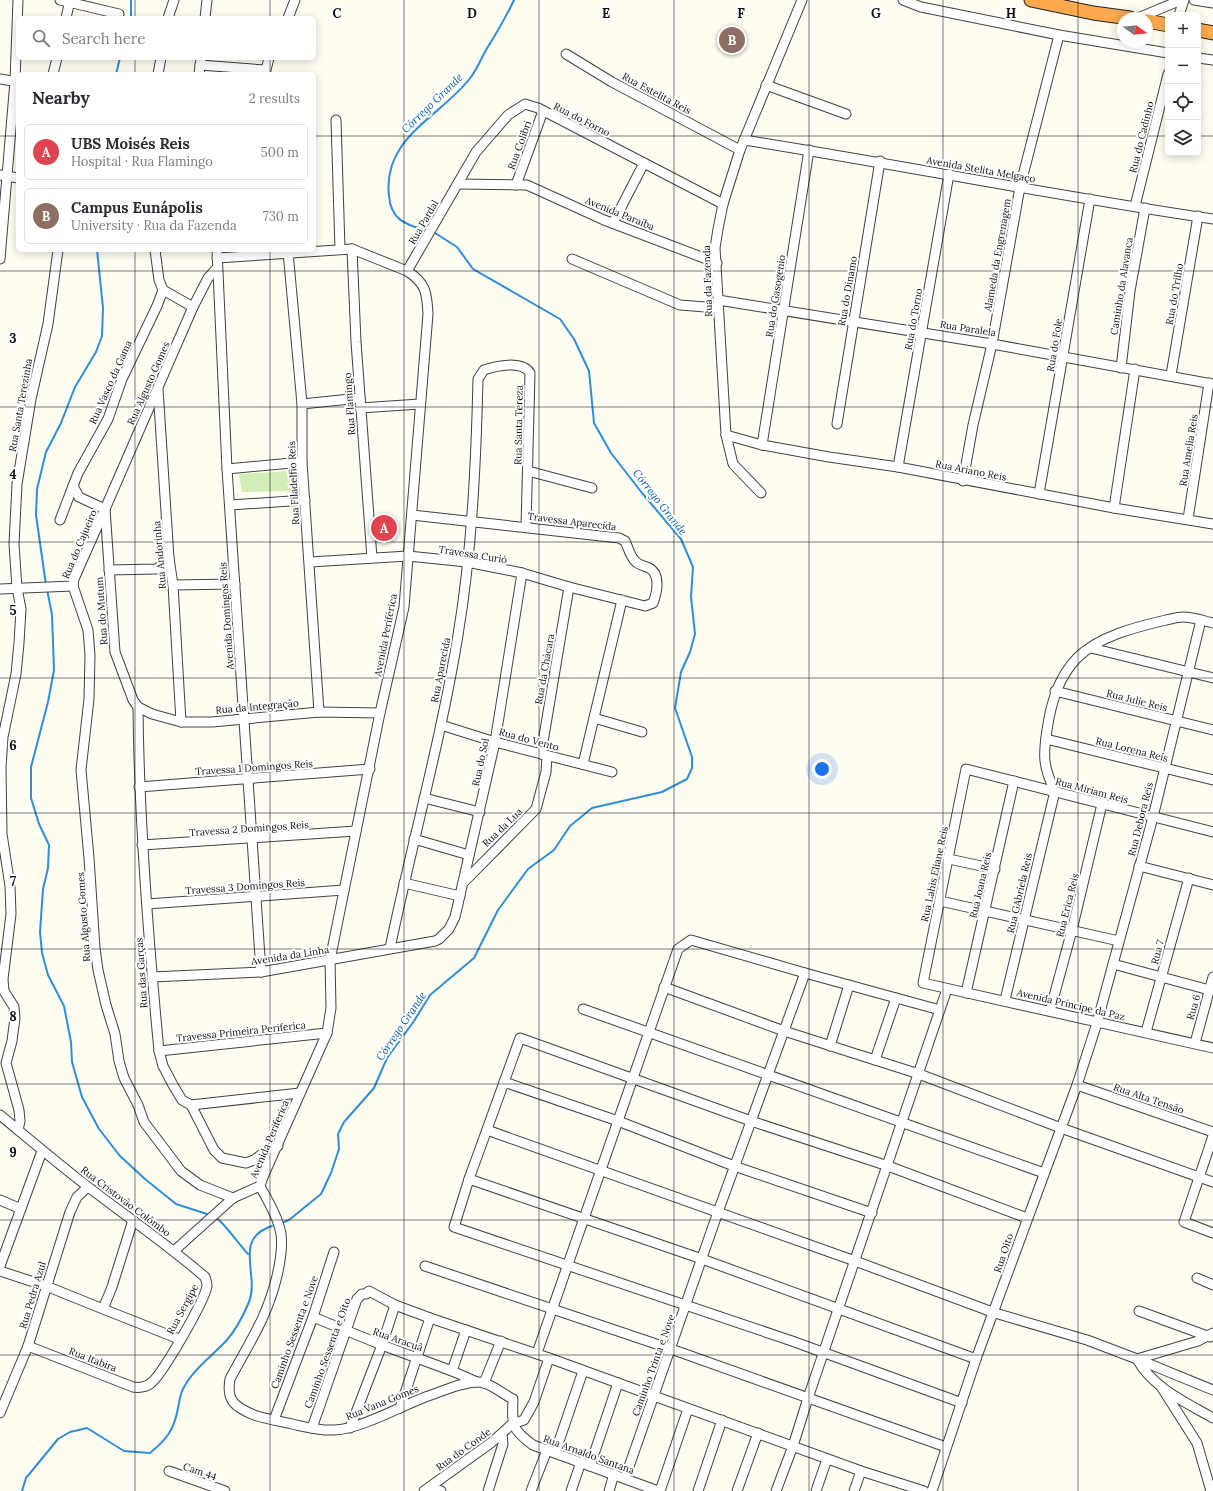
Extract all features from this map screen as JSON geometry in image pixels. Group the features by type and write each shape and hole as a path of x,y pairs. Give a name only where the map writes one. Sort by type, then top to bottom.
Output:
{"highway":[{"path":"1031,0 1093,13 1117,16"},
{"path":"1153,22 1165,24"},
{"path":"1201,31 1213,33"}],"street":[{"path":"18,0 18,16"},
{"path":"60,0 70,1 119,14"},
{"path":"169,16 174,0"},
{"path":"205,16 207,0"},
{"path":"289,16 295,0"},
{"name":"Rua da Fazenda","path":"761,493 733,464 726,435 715,248 723,204 740,150 802,0"},
{"path":"903,0 929,8 1059,35 1117,43"},
{"path":"1152,12 1181,0"},
{"path":"1180,12 1184,0"},
{"path":"1194,0 1213,3"},
{"path":"66,16 70,1"},
{"name":"Alameda da Engrenagem","path":"963,481 973,425 992,344 1020,187 1059,35"},
{"path":"1146,48 1165,52"},
{"name":"Rua Estelita Reis","path":"566,54 612,82 740,150"},
{"path":"1201,58 1213,60"},
{"path":"17,60 17,72"},
{"path":"54,72 56,60"},
{"path":"158,72 161,60"},
{"path":"200,66 265,72 268,60"},
{"path":"0,79 16,82"},
{"name":"Rua do Cadinho","path":"1135,206 1166,84"},
{"path":"766,85 846,114"},
{"path":"0,259 4,176 16,89"},
{"name":"Rua do Forno","path":"458,184 476,152 508,115 525,104 531,104 543,112 723,204"},
{"name":"Rua Colibri","path":"516,185 543,112"},
{"path":"336,120 340,249"},
{"name":"Avenida Stelita Melgaço","path":"744,140 880,161 1090,199 1213,218"},
{"name":"Rua do Gasogenio","path":"762,445 809,150"},
{"name":"Rua do Dinamo","path":"837,424 852,321 880,161"},
{"path":"613,223 644,163"},
{"name":"Rua do Torno","path":"898,467 949,174"},
{"path":"4,176 16,178"},
{"name":"Avenida Paraíba","path":"458,184 527,185 613,223 717,263"},
{"name":"Rua Pardal","path":"407,270 458,184"},
{"name":"Rua do Fole","path":"1039,494 1090,199"},
{"name":"Caminho da Alavanca","path":"1121,368 1126,318 1145,208"},
{"name":"Rua do Trilho","path":"1171,375 1198,216"},
{"path":"316,250 352,249"},
{"name":"Avenida Periférica","path":"330,960 370,770 380,712 404,607 420,404 427,336 427,294 422,282 407,270 352,249"},
{"name":"Rua Flamingo","path":"352,249 360,408 372,558"},
{"name":"Rua Santa Terezinha","path":"18,1130 20,1121 19,1110 3,1063 12,1042 15,1018 14,1007 2,991 4,927 11,914 10,886 1,834 1,754 16,674 19,643 21,609 17,588 14,544 17,484 30,399 48,324 58,252"},
{"path":"154,252 159,280 163,290 193,307"},
{"path":"217,254 282,252"},
{"name":"Rua Filadelfio Reis","path":"282,252 302,404 302,462 319,712"},
{"name":"Avenida Domingos Reis","path":"217,254 227,469 261,972"},
{"name":"Rua Paralela","path":"572,259 680,305 718,304 784,311 922,332 1211,383"},
{"name":"Rua Algusto Gomes","path":"105,509 193,307 208,278 217,268"},
{"name":"Rua Vasco da Gama","path":"60,520 87,453 108,419 122,379 150,322 163,290"},
{"name":"Rua Santa Tereza","path":"478,391 478,379 484,370 495,367 521,366 527,368 530,373 526,527"},
{"path":"1114,508 1135,369"},
{"name":"Rua Amelia Reis","path":"1188,519 1211,383"},
{"name":"Rua Andorinha","path":"158,387 169,558 173,584 181,722"},
{"name":"Rua Aparecida","path":"390,948 441,725 458,634 472,521 478,391"},
{"path":"302,404 360,398"},
{"path":"360,408 420,404"},
{"name":"Rua Ariano Reis","path":"726,435 762,445 898,467 963,481 1213,524"},
{"path":"227,469 302,462"},
{"path":"528,471 592,488"},
{"path":"73,486 78,497 105,509"},
{"path":"230,505 305,500"},
{"name":"Rua do Cajueiro","path":"0,589 73,586 74,579 91,538 105,509"},
{"name":"Rua do Mutum","path":"105,509 116,652 133,700 138,706"},
{"name":"Travessa Aparecida","path":"412,515 619,538 625,541 635,562 651,569 657,581 656,595 653,603 645,606 625,601"},
{"name":"Travessa Curió","path":"310,562 408,556 467,562 522,573 625,601"},
{"path":"109,570 158,568 169,558"},
{"name":"Rua do Sol","path":"430,942 439,940 449,929 455,917 496,742 522,573"},
{"path":"173,584 235,584"},
{"name":"Rua Algusto Gomes","path":"73,586 88,630 90,655 88,707 81,770 95,948 98,970 106,1005 115,1034 124,1078 138,1105 144,1122 181,1171 200,1185 233,1198"},
{"name":"Rua da Chácara","path":"544,755 569,587"},
{"path":"583,764 625,601"},
{"path":"1055,791 1045,770 1046,739 1055,691 1077,658 1091,648 1139,626 1183,616 1213,623"},
{"name":"Rua Debora Reis","path":"1097,1023 1153,817 1175,721 1201,620"},
{"path":"1091,648 1213,678"},
{"name":"Rua Julie Reis","path":"1055,691 1213,730"},
{"name":"Rua da Integração","path":"138,706 152,714 181,722 212,722 319,712 380,712"},
{"name":"Rua das Garças","path":"138,706 139,787 142,845 159,1051 163,1066 182,1100 191,1105 214,1150 222,1158 241,1163 250,1162 269,1149 278,1146"},
{"path":"594,718 642,732"},
{"name":"Rua do Vento","path":"441,725 496,742 612,772"},
{"name":"Rua Lorena Reis","path":"1046,739 1213,780"},
{"name":"Rua da Lua","path":"463,883 503,840 536,809 546,772 544,755"},
{"name":"Rua Miriam Reis","path":"966,768 1213,832"},
{"name":"Rua Lahis Eliane Reis","path":"923,983 966,768"},
{"name":"Travessa 1 Domingos Reis","path":"139,787 370,770"},
{"name":"Rua Joana Reis","path":"966,993 986,911 1014,781"},
{"name":"Rua GAbriela Reis","path":"1005,1000 1055,791"},
{"path":"424,798 480,812"},
{"name":"Rua Erica Reis","path":"1050,1011 1072,930 1102,804"},
{"name":"Travessa 2 Domingos Reis","path":"142,845 356,831"},
{"path":"414,840 469,855"},
{"path":"949,858 995,869"},
{"path":"1139,866 1213,885"},
{"name":"Rua 7","path":"1146,1032 1189,878"},
{"path":"404,883 460,896"},
{"name":"Travessa 3 Domingos Reis","path":"147,904 344,890"},
{"path":"940,901 1119,941"},
{"path":"537,1353 678,948 691,940 805,974 940,1010"},
{"name":"Avenida da Linha","path":"152,977 261,972 430,942"},
{"name":"Avenida Periferica","path":"236,1367 249,1347 272,1299 280,1263 281,1234 277,1221 260,1186 262,1177 278,1146 327,1033 330,1016 330,960"},
{"path":"1113,964 1162,976 1211,991"},
{"name":"Caminho Trinta e Nove","path":"625,1478 734,1166 805,974"},
{"name":"Rua 6","path":"1195,1043 1211,991 1213,977"},
{"name":"Avenida Príncipe da Paz","path":"923,983 1005,1000 1097,1023 1146,1032 1213,1048"},
{"path":"830,1046 849,985"},
{"path":"664,987 784,1031 919,1074 1061,1128 1213,1182"},
{"path":"776,1491 793,1446 947,989"},
{"path":"875,1060 896,998"},
{"path":"583,1009 767,1076 1044,1173"},
{"name":"Rua Oito","path":"932,1491 976,1359 1077,1085 1097,1023"},
{"name":"Travessa Primeira Periferica","path":"159,1051 327,1033"},
{"path":"962,1403 824,1352 454,1227 469,1179 520,1038 751,1121 888,1166 1027,1218"},
{"path":"504,1082 618,1121 734,1166 872,1213"},
{"name":"Rua Alta Tensão","path":"1077,1085 1213,1132"},
{"path":"191,1105 300,1093"},
{"name":"Rua Cristovão Colômbo","path":"0,1115 42,1151 88,1187 174,1251 233,1198 260,1186"},
{"path":"487,1130 855,1261 994,1313 1086,1340 1213,1390"},
{"path":"1213,1136 1184,1222 1213,1233"},
{"path":"0,1266 42,1151"},
{"path":"469,1179 702,1259 838,1310 976,1359"},
{"name":"Rua Pedra Azul","path":"0,1413 28,1346 70,1212 77,1197 88,1187"},
{"path":"0,1200 21,1209"},
{"path":"103,1309 112,1287 133,1220"},
{"name":"Rua Sergipe","path":"150,1384 165,1365 199,1305 207,1286 205,1277 174,1251"},
{"name":"Caminho Sessenta e Nove","path":"274,1420 334,1252"},
{"path":"425,1266 671,1349 946,1447"},
{"path":"0,1272 46,1286 179,1339"},
{"path":"1197,1278 1213,1285"},
{"name":"Caminho Sessenta e Oito","path":"312,1428 357,1299 362,1294 366,1294 369,1291 395,1305"},
{"path":"350,1428 382,1345 395,1305 537,1353 583,1371 758,1433 861,1471 896,1487 924,1491"},
{"path":"1139,1311 1211,1336"},
{"name":"Rua Aracuã","path":"312,1317 481,1382 513,1399 515,1427"},
{"path":"400,1408 430,1318"},
{"path":"452,1371 466,1330"},
{"path":"1136,1359 1211,1336"},
{"path":"481,1382 501,1341"},
{"name":"Rua Itabira","path":"28,1346 134,1387 150,1384"},
{"name":"Rua do Conde","path":"427,1489 502,1434 515,1427 528,1416 549,1358"},
{"path":"1136,1359 1144,1372 1162,1388 1213,1418"},
{"name":"Rua Vana Gomes","path":"236,1367 230,1379 228,1389 230,1398 235,1405 244,1411 274,1420 312,1428 336,1430 350,1428 421,1398 458,1385 481,1382"},
{"path":"531,1491 551,1452 583,1371"},
{"path":"570,1491 586,1464 618,1383"},
{"path":"1162,1388 1197,1443 1210,1491"},
{"path":"655,1490 688,1409"},
{"path":"698,1491 722,1420"},
{"name":"Rua Arnaldo Santana","path":"515,1427 521,1437 533,1445 655,1490"},
{"path":"737,1491 758,1433"},
{"path":"488,1491 503,1444 502,1434"},
{"path":"816,1491 827,1459"},
{"path":"854,1491 861,1471"},
{"name":"Cam 44","path":"169,1472 225,1491"},
{"path":"609,1491 614,1474"},
{"path":"427,1489 441,1491"}],"green space":[{"path":"292,471 294,491 242,492 239,474"}],"waterway":[{"path":"131,0 131,16"},
{"name":"Córrego Grande","path":"424,230 405,223 392,210 389,196 389,176 395,158 404,143 416,129 459,91 471,77 514,0"},
{"path":"116,72 120,60"},
{"name":"Córrego Grande","path":"284,1222 289,1220 321,1194 331,1173 339,1149 338,1134 344,1122 374,1088 387,1058 414,1021 430,995 474,958 498,910 528,869 554,850 570,826 592,808 662,792 687,779 692,768 692,757 675,708 681,672 690,652 695,634 691,597 693,567 681,539 642,493 611,453 594,423 589,371 574,339 560,319 473,269 457,247 435,233"},
{"path":"46,585 36,515 37,489 46,452 61,423 75,387 96,352 102,336 103,308 97,252"},
{"path":"47,589 52,615 54,670 48,702 31,767 31,798 39,824 49,845 48,868 43,889 40,932 42,953 48,975 64,1006 71,1042 72,1062 82,1097 99,1129 120,1156 176,1204 210,1215"},
{"path":"216,1218 223,1223 248,1254"},
{"name":"Córrego Grande","path":"22,1491 26,1478 58,1439 70,1432 87,1428 124,1451 150,1453 161,1443 172,1428 181,1393 186,1383 196,1370 226,1341 242,1317 252,1291 250,1248 253,1239 260,1232 272,1226"}],"place":[{"name":"Campus Eunápolis","path":"732,40"},
{"name":"UBS Moisés Reis","path":"384,528"}]}
